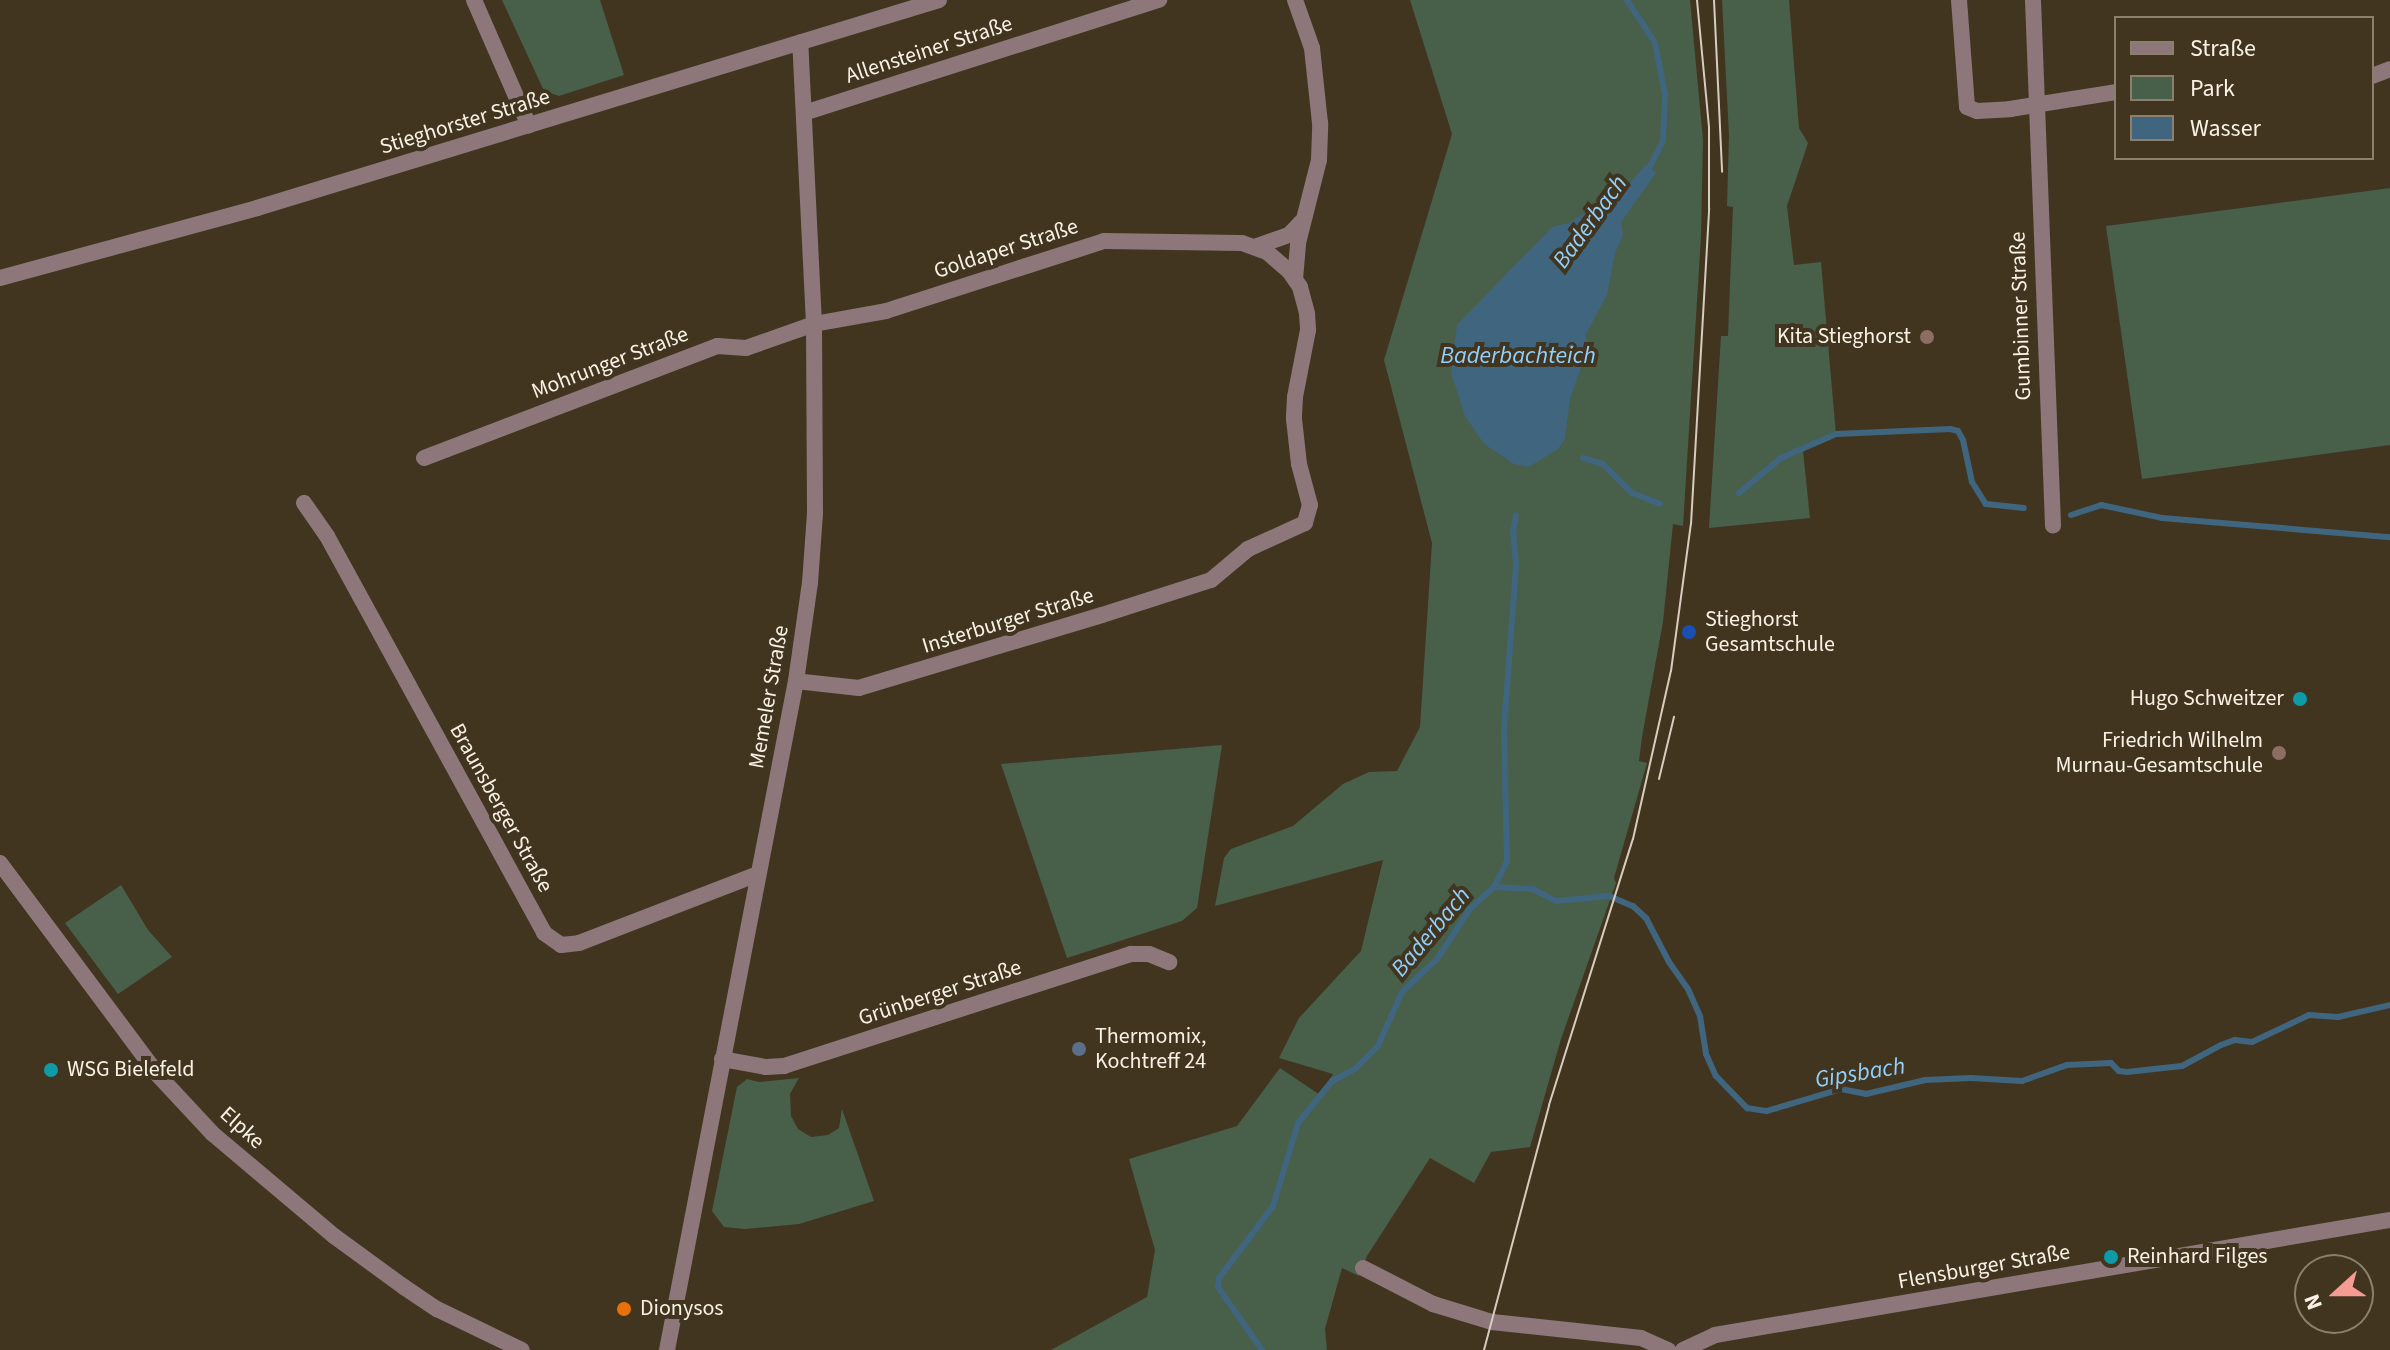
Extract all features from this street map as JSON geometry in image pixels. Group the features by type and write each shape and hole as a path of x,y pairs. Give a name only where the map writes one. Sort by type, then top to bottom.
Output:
{"street":[{"path":"474,0 529,126"},
{"name":"Stieghorster Straße","path":"0,278 257,208 939,0"},
{"name":"Allensteiner Straße","path":"804,113 1159,0"},
{"path":"1295,0 1312,48 1320,106 1319,160 1298,243 1295,279"},
{"path":"1959,0 1967,107 1977,111 2114,92"},
{"name":"Gumbinner Straße","path":"2033,0 2034,103 2053,526"},
{"name":"Memeler Straße","path":"667,1350 804,635 815,513 814,324 800,42"},
{"path":"1257,246 1289,235 1305,218"},
{"name":"Goldaper Straße","path":"814,324 886,311 1104,241 1214,241 1257,246"},
{"path":"1257,246 1274,257 1295,279"},
{"name":"Insterburger Straße","path":"796,681 837,688 880,684 1211,580 1228,569 1248,549 1298,528 1310,514 1294,419 1307,314 1295,279"},
{"name":"Mohrunger Straße","path":"424,458 717,346 746,348 814,324"},
{"name":"Braunsberger Straße","path":"304,503 327,536 544,933 561,945 579,943 758,874"},
{"name":"Elpke","path":"0,863 157,1074 213,1134 334,1236 404,1287 437,1309 522,1350"},
{"name":"Grünberger Straße","path":"722,1059 766,1067 784,1066 1131,954 1149,954 1169,962"},
{"name":"Flensburger Straße","path":"1683,1350 1715,1335 2390,1220"},
{"path":"1363,1268 1433,1304 1502,1325 1641,1338 1668,1350"}],"green space":[{"path":"502,0 600,0 624,75 559,96 544,91"},
{"path":"1410,0 1690,0 1703,140 1701,237 1683,526 1673,524 1663,622 1639,761 1647,763 1614,878 1616,883 1561,1039 1530,1147 1491,1152 1474,1183 1430,1158 1367,1256 1359,1276 1342,1268 1325,1329 1327,1350 1051,1350 1147,1297 1155,1250 1129,1159 1237,1126 1280,1068 1320,1095 1333,1074 1279,1058 1299,1018 1361,951 1383,860 1215,906 1224,858 1231,849 1293,826 1343,784 1369,772 1397,771 1420,727 1432,543 1384,360 1452,134"},
{"path":"1722,0 1789,0 1799,128 1808,143 1787,206 1794,265 1821,262 1836,435 1803,451 1810,518 1709,528 1721,336 1728,336 1733,207 1727,206 1729,136"},
{"path":"2390,188 2390,445 2142,479 2106,226"},
{"path":"1222,745 1197,908 1182,921 1067,958 1001,764"},
{"path":"121,885 148,930 172,957 118,994 65,923"},
{"path":"799,1078 790,1094 791,1116 798,1129 811,1137 828,1135 839,1128 842,1109 874,1201 799,1224 745,1229 724,1227 712,1211 737,1087 747,1079 759,1082"}],"water":[{"name":"Baderbachteich","path":"1646,164 1656,173 1621,222 1623,235 1615,253 1607,295 1585,336 1589,344 1570,399 1565,439 1558,449 1529,467 1514,464 1484,444 1465,416 1451,373 1457,325 1552,227 1569,223 1591,209 1603,215"}],"waterway":[{"name":"Baderbach","path":"1627,0 1655,43 1665,94 1663,141 1648,171"},
{"path":"1739,493 1781,458 1836,434 1950,429 1958,431 1963,440 1972,482 1986,504 2024,508"},
{"path":"1583,458 1603,464 1632,493 1660,504"},
{"path":"2071,515 2101,505 2162,518 2390,537"},
{"name":"Baderbach","path":"1262,1350 1218,1287 1219,1278 1273,1206 1298,1123 1332,1081 1355,1069 1378,1046 1402,992 1437,959 1470,909 1494,887 1507,862 1504,729 1516,564 1513,532 1516,515"},
{"name":"Gipsbach","path":"1494,887 1533,889 1556,901 1609,896 1633,906 1646,918 1669,962 1688,989 1700,1016 1706,1054 1716,1076 1747,1108 1767,1111 1841,1089 1866,1094 1925,1080 1971,1078 2022,1081 2067,1065 2111,1063 2119,1071 2127,1072 2182,1066 2221,1045 2235,1040 2252,1042 2309,1015 2338,1017 2390,1005"}],"tram line":[{"path":"1484,1350 1549,1105 1633,839 1671,671 1691,524 1709,209 1709,127 1697,0"},
{"path":"1714,0 1722,172"},
{"path":"1659,779 1674,717"}],"place":[{"name":"Kita Stieghorst","path":"1927,337"},
{"name":"Stieghorst Gesamtschule","path":"1689,632"},
{"name":"Hugo Schweitzer","path":"2300,699"},
{"name":"Friedrich Wilhelm Murnau-Gesamtschule","path":"2279,753"},
{"name":"Thermomix, Kochtreff 24","path":"1079,1049"},
{"name":"WSG Bielefeld","path":"51,1070"},
{"name":"Reinhard Filges","path":"2111,1257"},
{"name":"Dionysos","path":"624,1309"}]}
